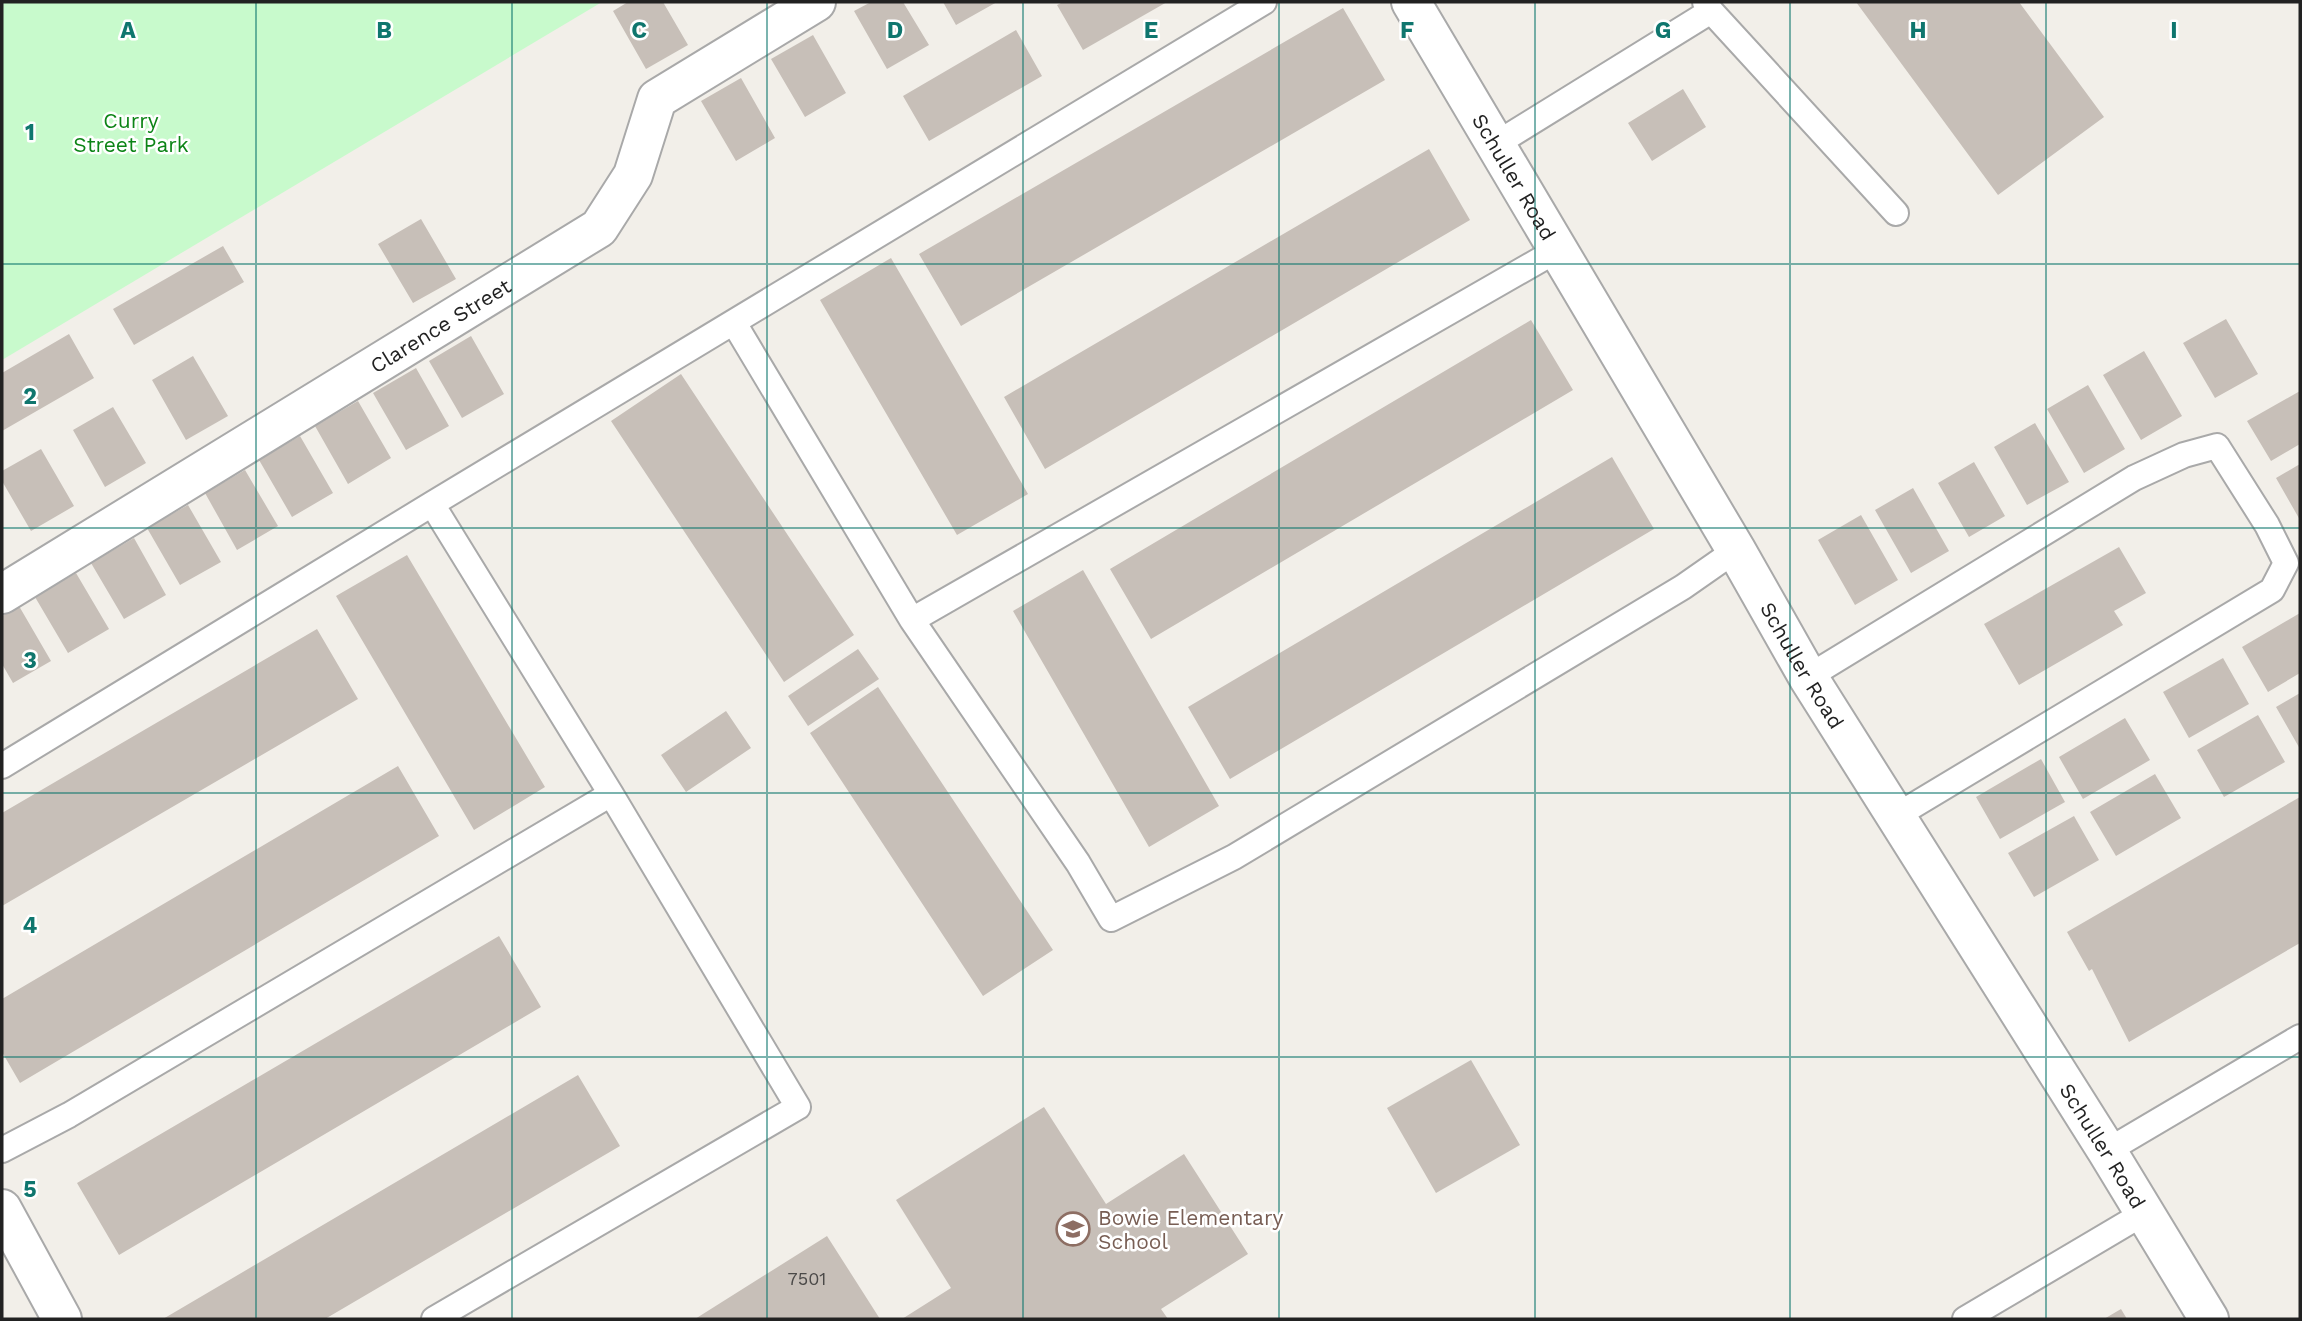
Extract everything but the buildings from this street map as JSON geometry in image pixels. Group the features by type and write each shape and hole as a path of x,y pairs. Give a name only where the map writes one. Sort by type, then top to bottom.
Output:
{"street":[{"name":"Clarence Street","path":"2,594 599,228 633,175 657,99 816,2"},
{"name":"Schuller Road","path":"1411,2 1559,249 1808,677 2146,1212 2209,1319"},
{"path":"2,1209 62,1319"}],"lane":[{"path":"2,766 1265,2"},
{"path":"1496,144 1708,7 1896,213"},
{"path":"912,620 1559,249"},
{"path":"734,323 912,620 1078,863 1111,919 1234,857 1684,587 1736,550"},
{"path":"1808,677 2134,478 2184,455 2217,446 2267,525 2286,564 2272,590 1896,816"},
{"path":"432,504 611,794 798,1107 434,1319"},
{"path":"2,1150 69,1115 611,794"},
{"path":"2107,1151 2300,1037"},
{"path":"1965,1319 2146,1212"}],"green space":[{"name":"Curry Street Park","path":"2,2 602,2 2,360"}],"place":[{"name":"Bowie Elementary School","path":"1073,1229"}]}
